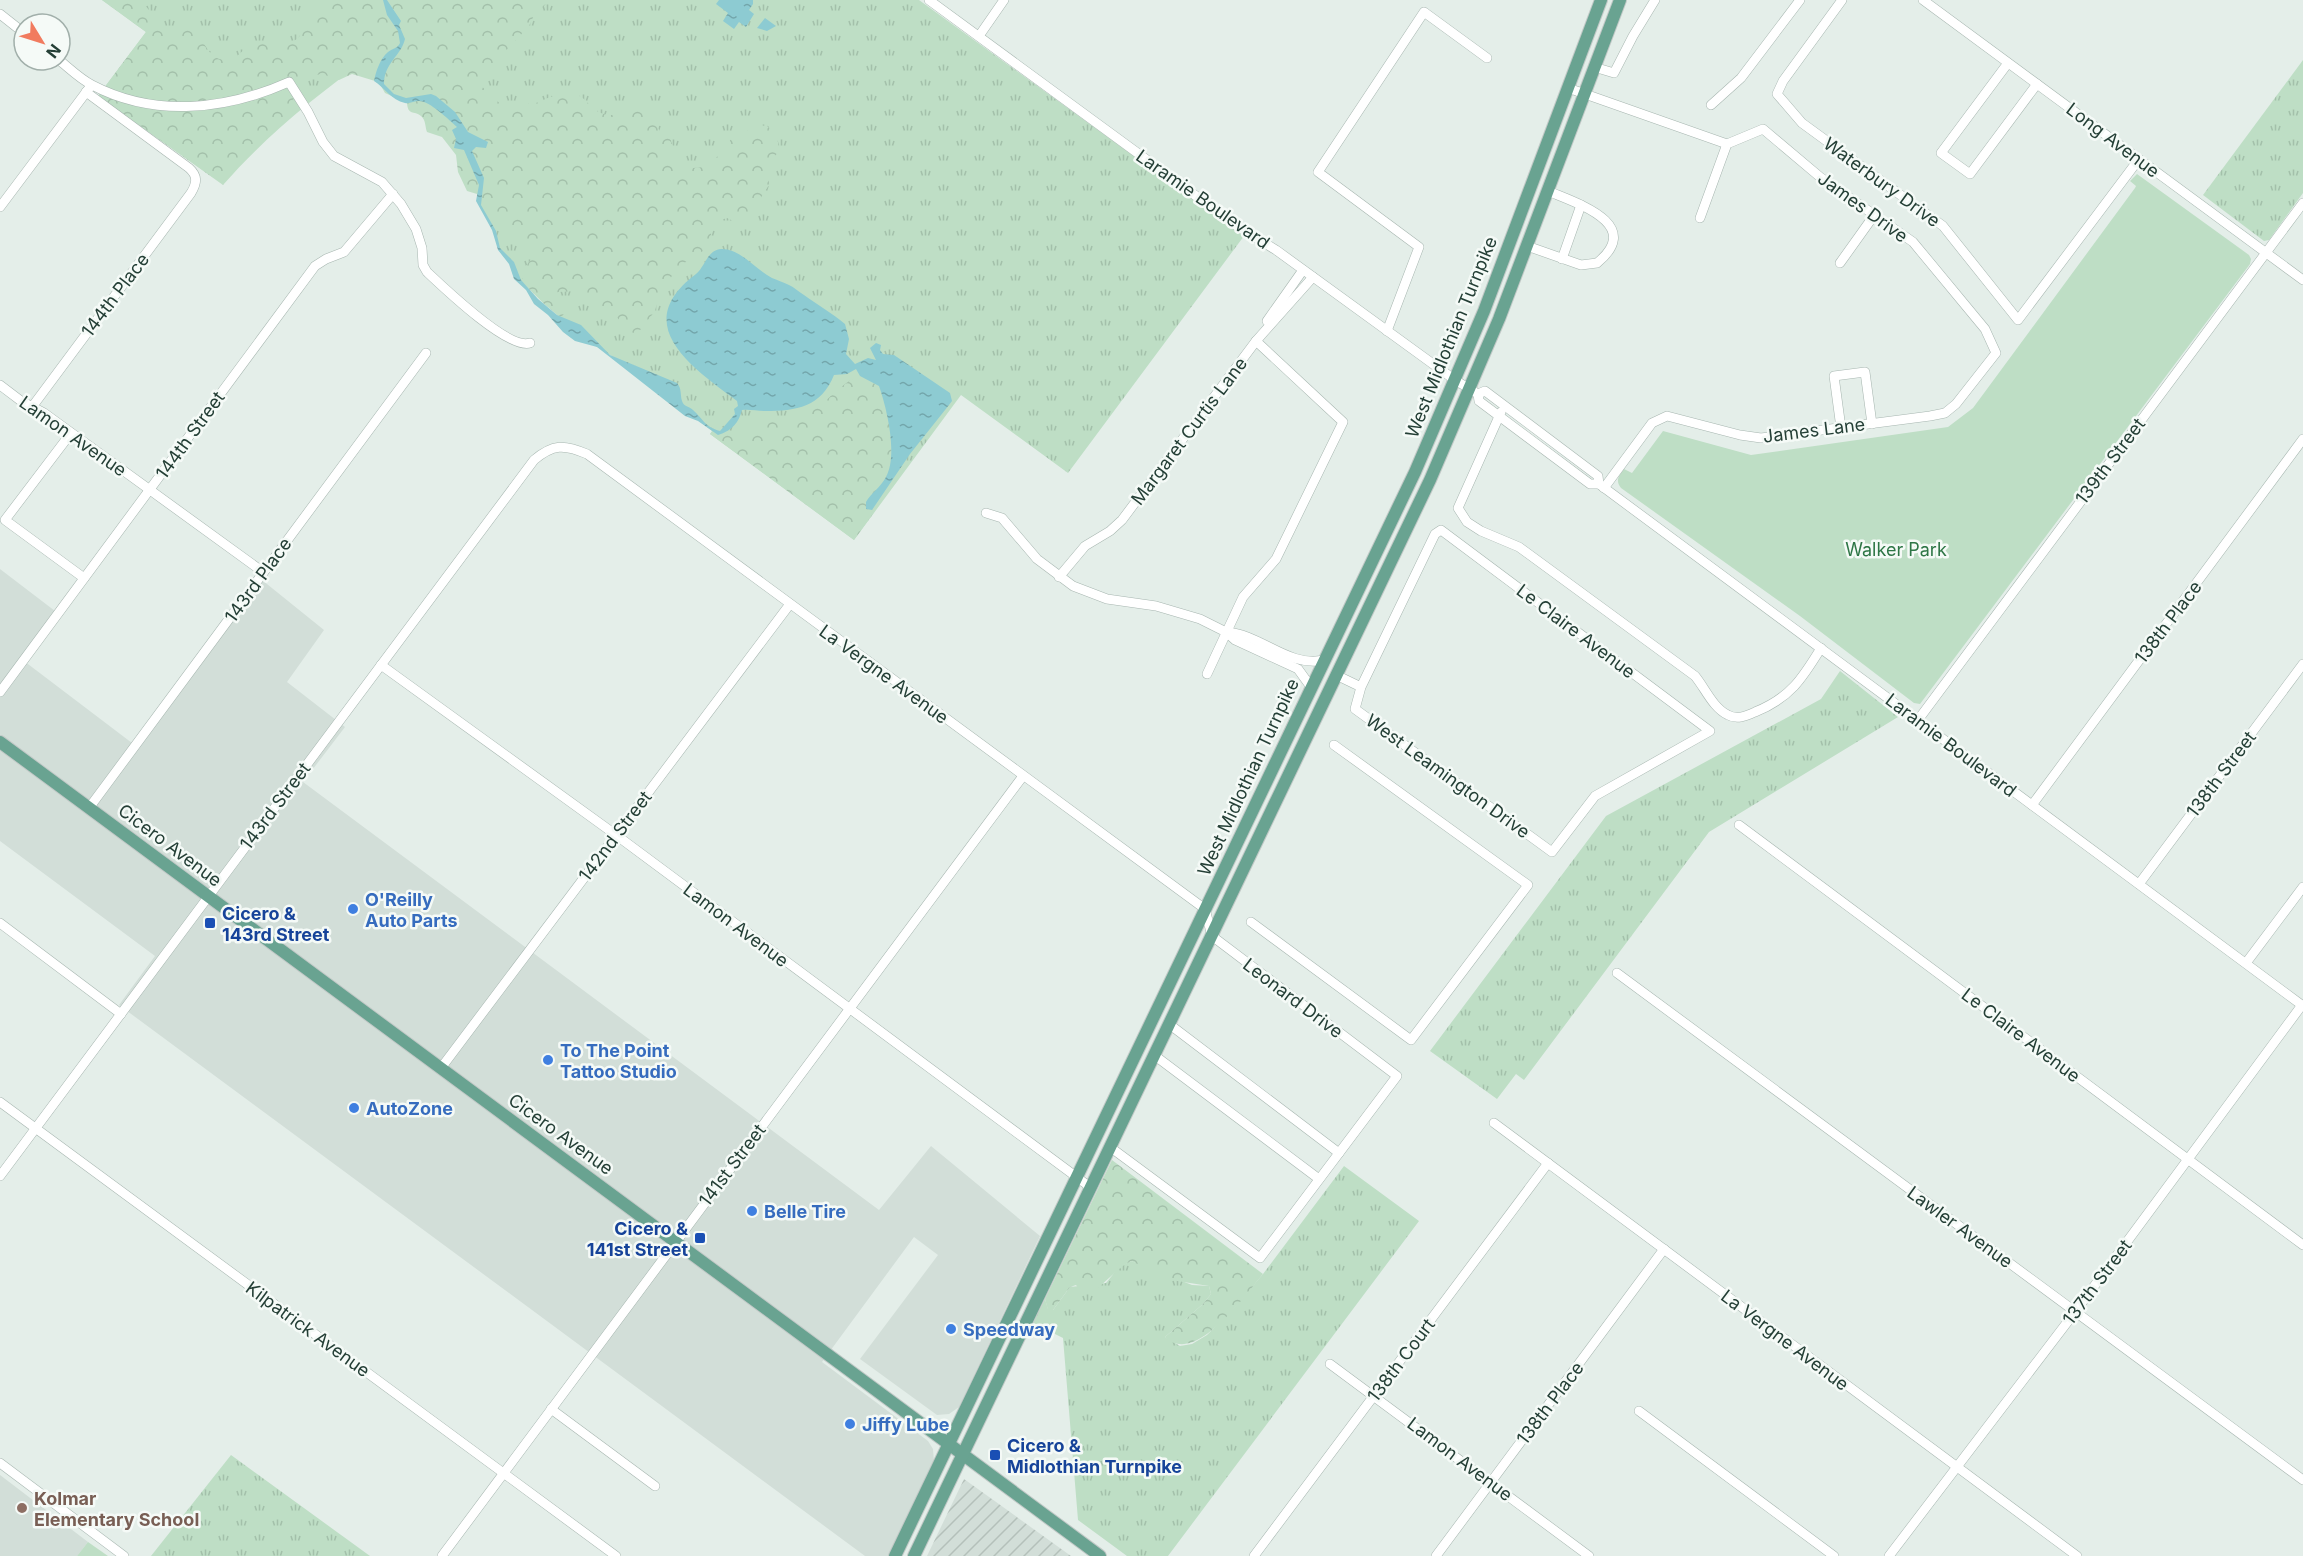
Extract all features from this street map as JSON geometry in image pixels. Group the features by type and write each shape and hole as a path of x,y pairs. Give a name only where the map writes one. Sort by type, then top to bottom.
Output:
{"main road":[{"name":"West Midlothian Turnpike","path":"895,1556 1415,472 1484,311 1601,0"},
{"name":"West Midlothian Turnpike","path":"914,1556 1474,392 1620,0"},
{"path":"1318,674 1336,675"},
{"name":"Cicero Avenue","path":"0,742 1100,1556"}],"street":[{"name":"Laramie Boulevard","path":"929,0 1238,226 1304,270 1474,392 1479,401 1590,484 1602,486 2303,1005"},
{"path":"979,36 1004,0"},
{"path":"1594,67 1614,73 1655,0"},
{"path":"1710,105 1741,78 1800,0"},
{"name":"Waterbury Drive","path":"1842,0 1783,81 1777,94 1802,123 1943,226 2018,320 2139,159"},
{"name":"Long Avenue","path":"1923,0 2303,280"},
{"path":"1387,331 1419,247 1318,172 1424,12 1487,58"},
{"path":"2008,63 1941,153 1970,174 2037,84"},
{"path":"72,72 89,88 143,104 177,108 217,104 289,82 323,142 334,156 382,182 393,194 416,229 422,248 423,265 427,272 480,319 507,338 521,344 530,343"},
{"path":"1,204 89,88"},
{"name":"144th Place","path":"32,407 191,193 196,182 189,168 89,88"},
{"path":"1568,88 1727,144 1700,218"},
{"name":"James Drive","path":"1727,144 1763,129 1820,177 1912,242 1985,329 1996,353"},
{"path":"1527,246 1581,265 1590,265 1604,257 1612,242 1610,225 1593,210 1548,191"},
{"name":"144th Street","path":"0,692 315,266 344,252 393,194"},
{"name":"139th Street","path":"1917,720 2303,203"},
{"path":"1562,259 1581,205"},
{"path":"1840,263 1875,214"},
{"path":"1207,674 1248,590 1276,560 1343,422 1256,341 1259,331 1304,270"},
{"name":"Margaret Curtis Lane","path":"1059,577 1076,554 1110,531 1134,506 1256,341 1313,277"},
{"name":"143rd Place","path":"89,808 426,353"},
{"name":"James Lane","path":"1602,486 1652,423 1667,416 1740,435 1761,438 1945,413 1956,404 1996,353"},
{"path":"1841,428 1834,376 1865,372 1872,424"},
{"name":"Lamon Avenue","path":"0,385 71,433 263,572"},
{"name":"Laramie Boulevard","path":"1474,392 1485,391 1505,405 1598,476 1602,486"},
{"path":"1505,405 1458,508 1467,522 1481,531 1519,547 1695,676 1713,702 1726,715 1743,717 1783,698 1805,675 1821,648"},
{"path":"71,433 5,520 84,578"},
{"name":"138th Place","path":"2032,805 2303,439"},
{"name":"La Vergne Avenue","path":"560,446 587,454 1205,909"},
{"name":"143rd Street","path":"0,1176 534,460 549,448 560,446"},
{"path":"986,513 1002,518 1027,549 1059,577 1089,594 1175,610 1200,618 1227,632 1234,640 1298,669 1311,687"},
{"name":"Le Claire Avenue","path":"1361,687 1435,534 1441,530 1710,731 1594,796 1552,852"},
{"name":"142nd Street","path":"441,1068 790,604"},
{"path":"1227,632 1239,633 1305,663 1324,660"},
{"name":"Lamon Avenue","path":"381,664 616,835 1090,1187"},
{"name":"138th Street","path":"2139,884 2303,664"},
{"name":"West Leamington Drive","path":"1336,675 1361,687 1355,709 1552,852"},
{"path":"1251,922 1411,1040 1528,885 1334,745"},
{"name":"141st Street","path":"442,1556 1023,776"},
{"name":"Le Claire Avenue","path":"1739,825 2303,1245"},
{"path":"2246,963 2303,887"},
{"path":"1205,909 1212,936"},
{"path":"0,924 121,1014"},
{"name":"Leonard Drive","path":"1212,936 1397,1076 1339,1153"},
{"name":"Lawler Avenue","path":"1617,973 2303,1480"},
{"name":"137th Street","path":"1888,1556 2075,1312 2303,1005"},
{"path":"1110,1147 1260,1258 1339,1153 1169,1024"},
{"path":"1154,1055 1319,1179"},
{"name":"Kilpatrick Avenue","path":"0,1102 616,1556"},
{"name":"La Vergne Avenue","path":"1494,1123 2078,1556"},
{"name":"138th Court","path":"1254,1556 1548,1163"},
{"name":"138th Place","path":"1436,1556 1664,1250"},
{"name":"Lamon Avenue","path":"1330,1364 1589,1556"},
{"path":"551,1409 655,1486"},
{"path":"1639,1411 1834,1556"},
{"path":"0,1463 124,1556"}],"shaded area":[{"path":"0,569 55,611 20,658 132,743 257,576 324,630 287,682 345,727 303,782 879,1210 931,1146 1040,1236 959,1407 949,1414 937,1415 860,1359 938,1255 914,1237 822,1362 928,1441 933,1449 934,1462 889,1556 865,1556 119,1005 155,956 0,841"},
{"name":"Kolmar Elementary School","path":"0,1475 88,1542 77,1556 0,1556"},
{"path":"964,1479 1071,1556 927,1556"}],"green space":[{"path":"102,0 919,0 1244,236 1068,473 961,395 854,540 710,434 712,431 621,361 586,342 517,278 512,266 500,252 496,236 481,208 475,166 364,61 290,119 223,185 98,96 146,32"},
{"path":"102,0 139,2 165,27 192,31 214,56 225,60 234,58 252,44 292,42 302,33 312,11 327,0 547,0 545,5 536,11 529,26 477,82 509,112 517,104 523,110 531,101 536,103 567,93 579,96 595,110 608,115 636,108 655,110 659,115 659,130 670,138 677,159 693,168 705,167 712,159 721,155 731,139 743,136 751,127 759,125 767,126 772,130 779,150 768,168 769,185 754,208 750,219 744,224 727,218 717,221 706,249 678,267 659,295 655,311 637,334 628,331 606,308 590,304 578,291 558,292 554,295 566,312 561,317 544,304 521,280 530,272 526,266 534,255 530,248 511,235 508,227 488,210 477,194 467,191 458,172 456,155 442,137 427,132 421,116 410,111 407,103 385,93 375,81 352,74 339,80 322,73 308,79 294,97 288,116 281,126 258,140 247,157 238,163 227,178 214,178 98,96 146,32"},
{"path":"2303,60 2303,193 2269,240 2264,241 2203,195"},
{"name":"Walker Park","path":"2137,174 2249,255 2250,264 1920,704 1914,703 1800,616 1619,485 1618,478 1624,469 1632,473 1663,431 1751,455 1948,427 1973,408 2135,188 2136,186 2130,181"},
{"path":"860,376 879,386 888,416 892,451 888,474 869,497 869,511 875,511 854,540 710,434 712,432 722,435 725,433 733,436 757,426 763,418 789,416 808,411 820,405 847,382"},
{"path":"1840,671 1898,717 1709,832 1524,1080 1516,1074 1497,1099 1430,1051 1606,816 1821,699"},
{"path":"1112,1160 1263,1274 1218,1325 1190,1343 1177,1344 1165,1337 1203,1304 1211,1294 1209,1286 1171,1280 1131,1261 1092,1292 1079,1289 1076,1285 1070,1287 1053,1310 1048,1310 1045,1299"},
{"path":"1344,1166 1419,1221 1168,1556 1127,1556 1078,1520 1063,1338 1033,1323 1045,1299 1048,1309 1053,1310 1070,1287 1106,1283 1119,1267 1131,1261 1192,1285 1209,1286 1211,1294 1203,1304 1165,1337 1180,1346 1192,1344 1207,1335 1234,1308 1263,1274"},
{"path":"231,1455 370,1556 151,1556"},
{"path":"88,1542 108,1556 77,1556"}],"water":[{"path":"383,0 387,0 401,21 399,25 405,39 387,70 384,84 394,94 406,98 431,94 436,96 455,112 468,132 488,142 486,148 476,147 472,151 484,178 481,205 496,231 500,248 514,262 521,280 557,315 581,325 610,355 677,383 683,403 708,425 720,431 735,414 737,401 702,374 674,344 667,328 668,311 676,293 699,271 712,252 721,249 735,252 772,278 793,287 845,324 849,339 846,354 855,364 868,358 876,360 870,348 876,343 881,345 880,350 883,354 894,355 950,393 952,401 910,454 872,510 866,509 866,502 886,477 891,457 890,432 879,386 860,376 856,369 847,374 834,375 822,394 807,405 777,411 742,410 734,425 718,435 698,421 685,416 597,347 575,341 534,304 526,290 514,279 509,264 498,250 492,230 476,201 479,185 464,150 454,148 456,139 452,130 457,127 428,104 419,101 407,103 400,101 374,81 383,58 400,43 398,31 387,15"},
{"path":"719,0 753,0 749,10 754,14 746,27 739,22 734,29 723,21 728,13 716,4"},
{"path":"765,18 776,26 767,31 757,28"}],"place":[{"name":"O'Reilly Auto Parts","path":"353,909"},
{"name":"Cicero & 143rd Street","path":"210,923"},
{"name":"To The Point Tattoo Studio","path":"548,1060"},
{"name":"AutoZone","path":"354,1108"},
{"name":"Belle Tire","path":"752,1211"},
{"name":"Cicero & 141st Street","path":"700,1238"},
{"name":"Speedway","path":"951,1329"},
{"name":"Jiffy Lube","path":"850,1424"},
{"name":"Cicero & Midlothian Turnpike","path":"995,1455"},
{"name":"Kolmar Elementary School","path":"22,1508"}]}
